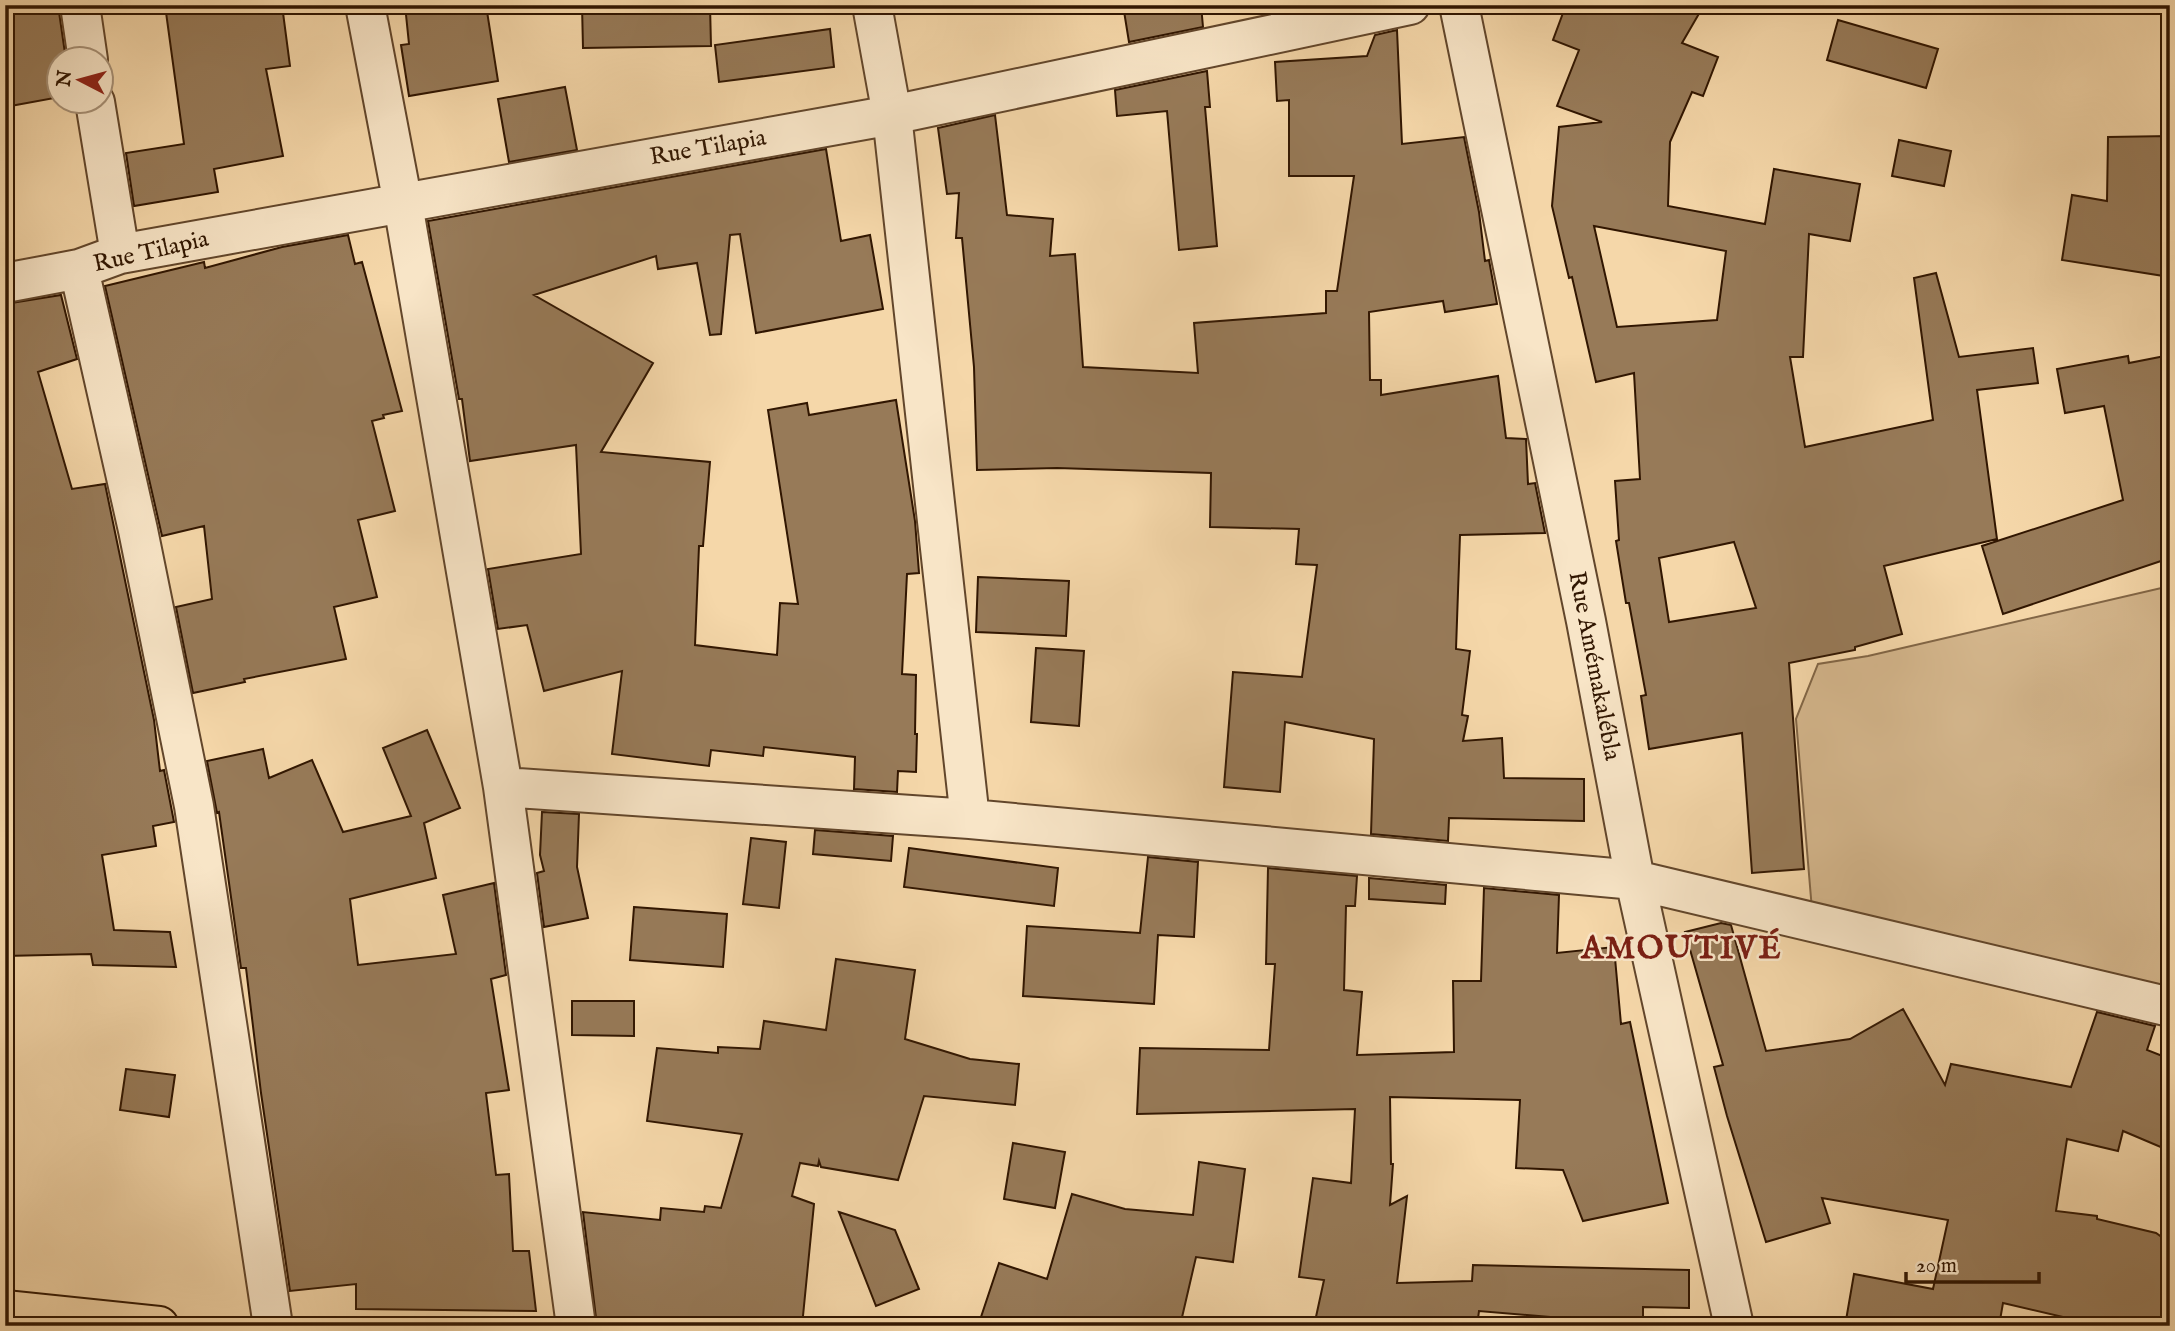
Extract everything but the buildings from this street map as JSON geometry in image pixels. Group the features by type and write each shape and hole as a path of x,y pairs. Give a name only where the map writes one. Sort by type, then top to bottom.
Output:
{"highway":[{"path":"5,1310 159,1326"}],"street":[{"path":"80,5 87,46"},
{"path":"365,5 403,204 503,787 576,1326"},
{"path":"872,5 892,115 970,819"},
{"name":"Rue Tilapia","path":"5,283 79,269 120,254 892,115 1410,5"},
{"name":"Rue Amémakalébla","path":"1459,5 1586,621 1635,880 1734,1326"},
{"path":"97,116 120,254"},
{"path":"79,269 138,530 194,806 273,1326"},
{"path":"503,787 970,819 1635,880 2170,1006"}],"shaded area":[{"path":"2170,586 2170,1009 1813,922 1796,719 1818,664 1868,656"}],"district":[{"name":"AMOUTIVÉ","path":"1682,949"}]}
